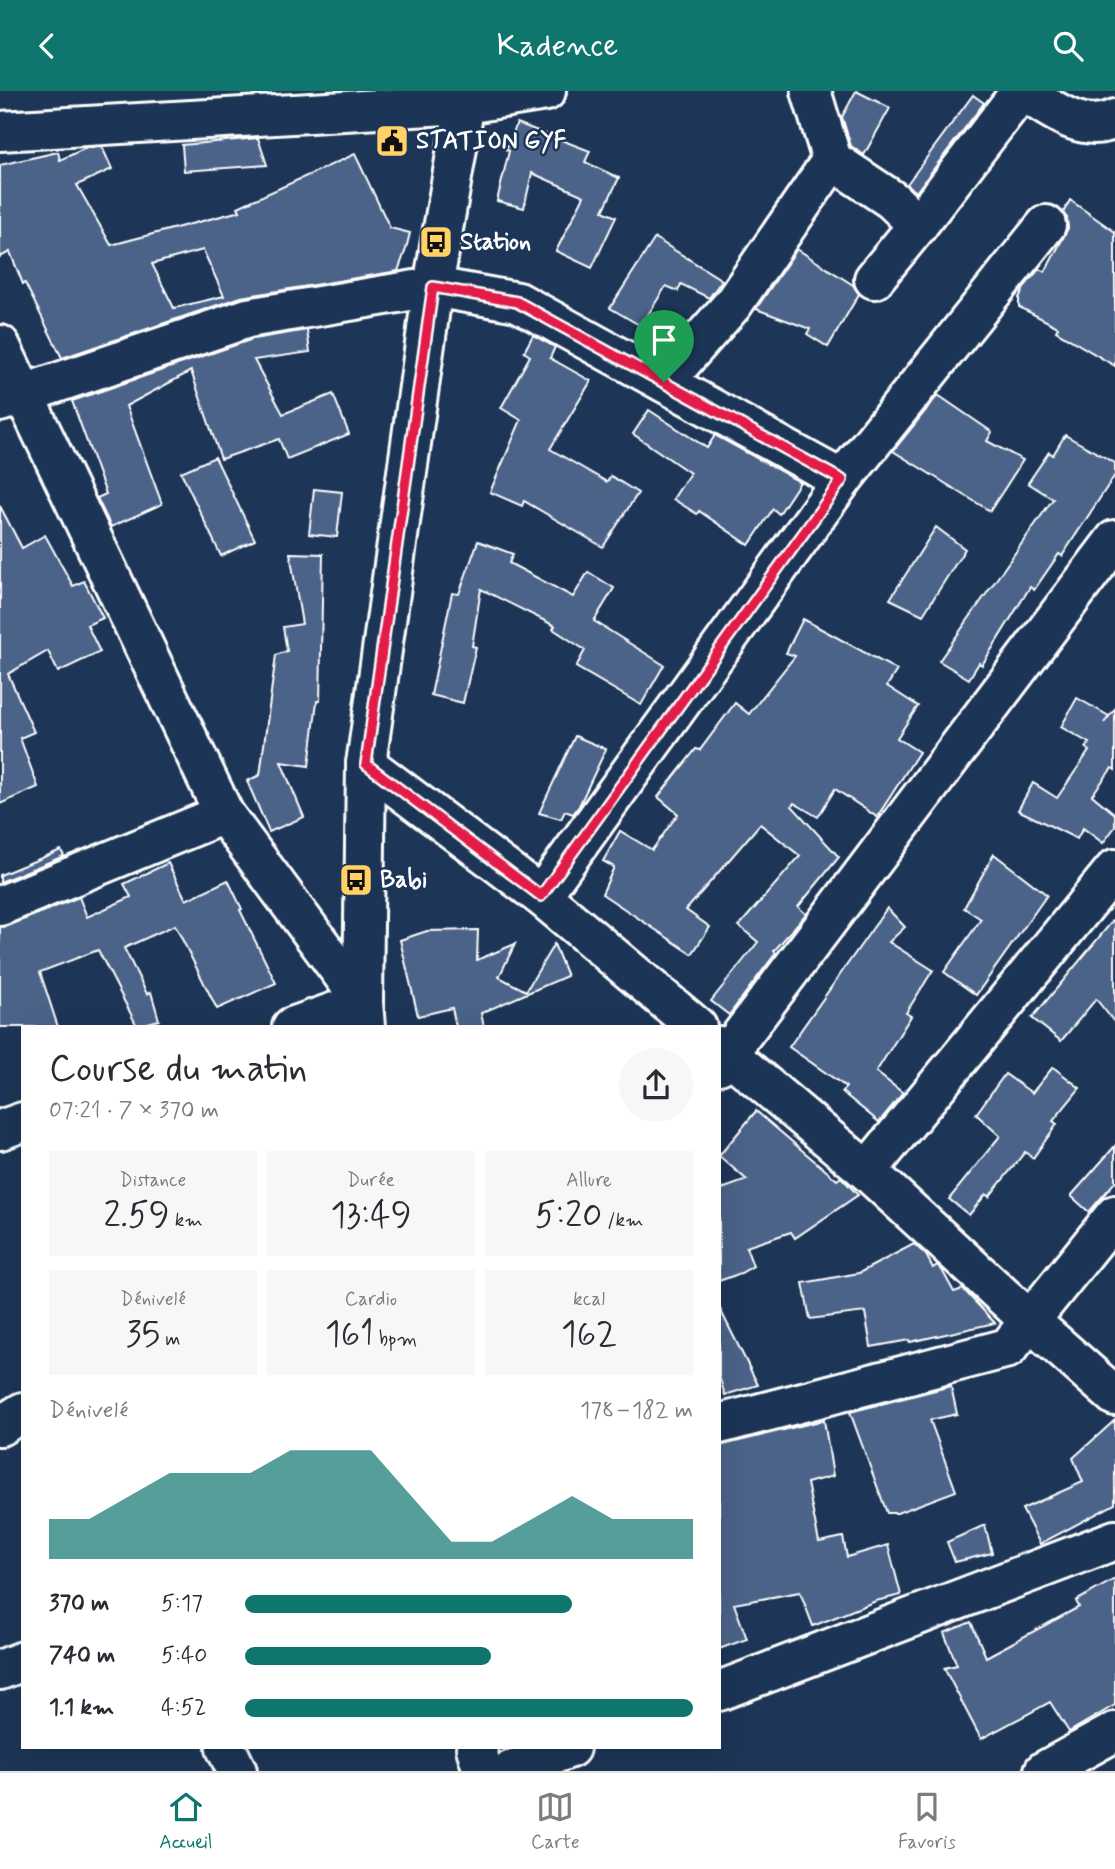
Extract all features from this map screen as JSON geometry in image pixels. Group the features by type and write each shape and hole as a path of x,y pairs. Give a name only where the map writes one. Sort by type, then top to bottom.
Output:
{"street":[{"path":"0,131 546,91"},
{"path":"811,91 832,160 892,200 918,225"},
{"path":"874,279 1022,91 1060,115 1083,124 1105,124 1115,119"},
{"path":"364,1015 366,764 433,287 466,97"},
{"path":"664,382 733,305 832,160"},
{"path":"541,896 842,480 1046,225"},
{"path":"11,397 248,318 433,287 517,302 842,480"},
{"path":"0,345 11,397 224,814 364,1015"},
{"path":"1115,540 722,1055 867,1171 1115,1396"},
{"path":"366,764 541,896 695,1025"},
{"path":"0,906 224,814"},
{"path":"867,1171 1115,869"},
{"path":"304,1025 364,1015"},
{"path":"0,1130 21,1123"},
{"path":"721,1423 1008,1348 1115,1215"},
{"path":"0,1426 21,1413"},
{"path":"721,1690 1115,1540"},
{"path":"0,1670 21,1662"},
{"path":"1044,1771 1115,1732"},
{"path":"226,1749 237,1771"},
{"path":"476,1749 483,1771"},
{"path":"510,1771 567,1749"}],"building":[{"path":"856,91 890,108 864,155 851,146 842,117"},
{"path":"973,95 984,103 916,192 907,184"},
{"path":"517,123 590,151 585,162 619,178 603,211 616,217 592,268 556,251 584,196 532,173 524,208 497,201 509,151 506,150"},
{"path":"258,138 267,165 184,171 182,145"},
{"path":"102,147 112,169 77,185 111,245 240,211 238,207 355,154 390,228 410,233 406,249 398,271 241,297 62,358 25,283 23,284 10,252 0,257 0,165 58,152 60,160 86,148","holes":["203,250 224,296 174,308 152,264"]},
{"path":"1070,200 1115,232 1115,366 1056,331 1058,327 1019,307 1019,298 1025,286 1039,269 1045,272 1068,228 1067,218 1063,213"},
{"path":"655,238 722,280 709,298 681,284 678,291 666,286 641,326 610,308"},
{"path":"797,249 853,285 859,294 828,347 807,334 810,329 756,309"},
{"path":"307,330 310,352 254,360 283,414 333,394 349,434 287,459 279,439 221,459 191,371 126,406 162,504 111,527 97,498 106,494 72,401 253,339"},
{"path":"533,335 555,347 550,358 591,381 550,449 607,482 611,476 638,493 603,547 524,501 522,506 490,492 521,420 501,408 530,356 524,352"},
{"path":"938,395 992,432 987,441 1023,460 990,511 893,451"},
{"path":"649,410 707,448 715,435 800,482 779,514 773,509 749,545 699,511 697,514 673,499 690,473 633,434"},
{"path":"1065,435 1115,463 1115,475 1062,556 1059,554 1034,590 1030,587 982,665 979,663 969,679 939,661 1053,499 1028,483 1049,452 1053,455"},
{"path":"215,457 255,540 221,556 181,472"},
{"path":"314,489 342,492 337,537 309,534"},
{"path":"0,506 22,548 45,535 73,586 84,581 103,618 87,625 100,652 58,672 48,651 8,674 34,732 20,738 38,787 0,804"},
{"path":"936,527 965,549 923,615 890,599"},
{"path":"478,541 513,554 509,563 573,597 588,572 614,588 594,621 664,665 641,705 576,667 585,650 553,629 555,626 481,589 472,646 476,647 463,703 431,695 452,593 459,594"},
{"path":"290,553 323,554 320,701 317,701 309,766 281,762 304,817 269,832 247,781 260,775 276,655 287,651 283,627 302,624"},
{"path":"803,619 897,670 887,686 918,706 897,738 919,752 877,817 835,789 818,817 794,803 792,806 839,857 798,907 806,914 774,951 776,953 729,1015 711,1001 758,942 739,926 800,856 760,824 686,910 710,927 692,954 602,894 614,867 603,861 620,831 652,850 678,814 658,797 696,749 700,750 735,703 749,714 795,656 786,653"},
{"path":"1077,698 1109,716 1104,723 1115,709 1115,770 1112,768 1092,795 1115,814 1115,827 1103,843 1083,828 1077,839 1018,810 1033,783 1057,798 1089,751 1086,748 1089,743 1061,727"},
{"path":"575,736 606,749 573,814 565,811 561,819 539,813"},
{"path":"61,850 64,856 0,882 0,875"},
{"path":"994,854 1047,895 976,995 944,972 981,919 964,908"},
{"path":"168,863 186,900 228,880 276,983 217,1009 175,925 124,948 147,994 151,992 159,1020 136,1025 98,950 40,972 57,1025 0,1027 0,927 79,897 87,917 131,897 124,884"},
{"path":"887,908 905,927 889,942 933,970 906,1013 911,1016 876,1072 903,1093 879,1122 842,1092 846,1087 789,1047"},
{"path":"1115,918 1115,1023 1096,999 1061,1041 1032,1018"},
{"path":"478,930 477,960 515,944 499,977 526,991 554,944 567,976 481,1013 484,1025 456,1025 452,1008 418,1016 400,940 427,931"},
{"path":"1053,1067 1080,1088 1053,1121 1057,1124 1033,1158 1025,1152 989,1197 986,1194 969,1215 949,1199 1000,1136 976,1114 1005,1074 1032,1093"},
{"path":"756,1111 837,1180 841,1177 858,1195 795,1238 791,1232 746,1247 753,1266 721,1280 721,1189 747,1180 721,1158 721,1154"},
{"path":"1115,1146 1115,1182 1089,1212 1071,1196"},
{"path":"914,1244 926,1255 933,1268 937,1265 942,1270 954,1292 963,1289 995,1323 910,1342 909,1340 871,1347 865,1312 810,1319 803,1283 859,1273"},
{"path":"721,1311 758,1385 725,1395 721,1382"},
{"path":"951,1386 957,1414 930,1420 956,1491 897,1513 887,1513 850,1412"},
{"path":"824,1420 833,1476 807,1483 819,1542 843,1537 847,1557 888,1545 901,1595 876,1601 813,1626 800,1592 734,1604 747,1639 721,1648 721,1446"},
{"path":"1115,1420 1115,1504 1040,1544 1022,1509 1083,1482 1073,1458"},
{"path":"985,1525 992,1553 955,1562 947,1542"},
{"path":"1115,1579 1115,1705 1069,1732 1050,1702 981,1739 944,1668 957,1665 944,1633 971,1622 986,1657 1079,1607 1076,1601"}],"place":[{"name":"STATION GYF","path":"392,141"},
{"name":"Station","path":"436,242"},
{"name":"Babi","path":"356,880"}],"route":[{"path":"433,287 517,302 664,382 842,480 541,896 366,764 433,287"}]}
